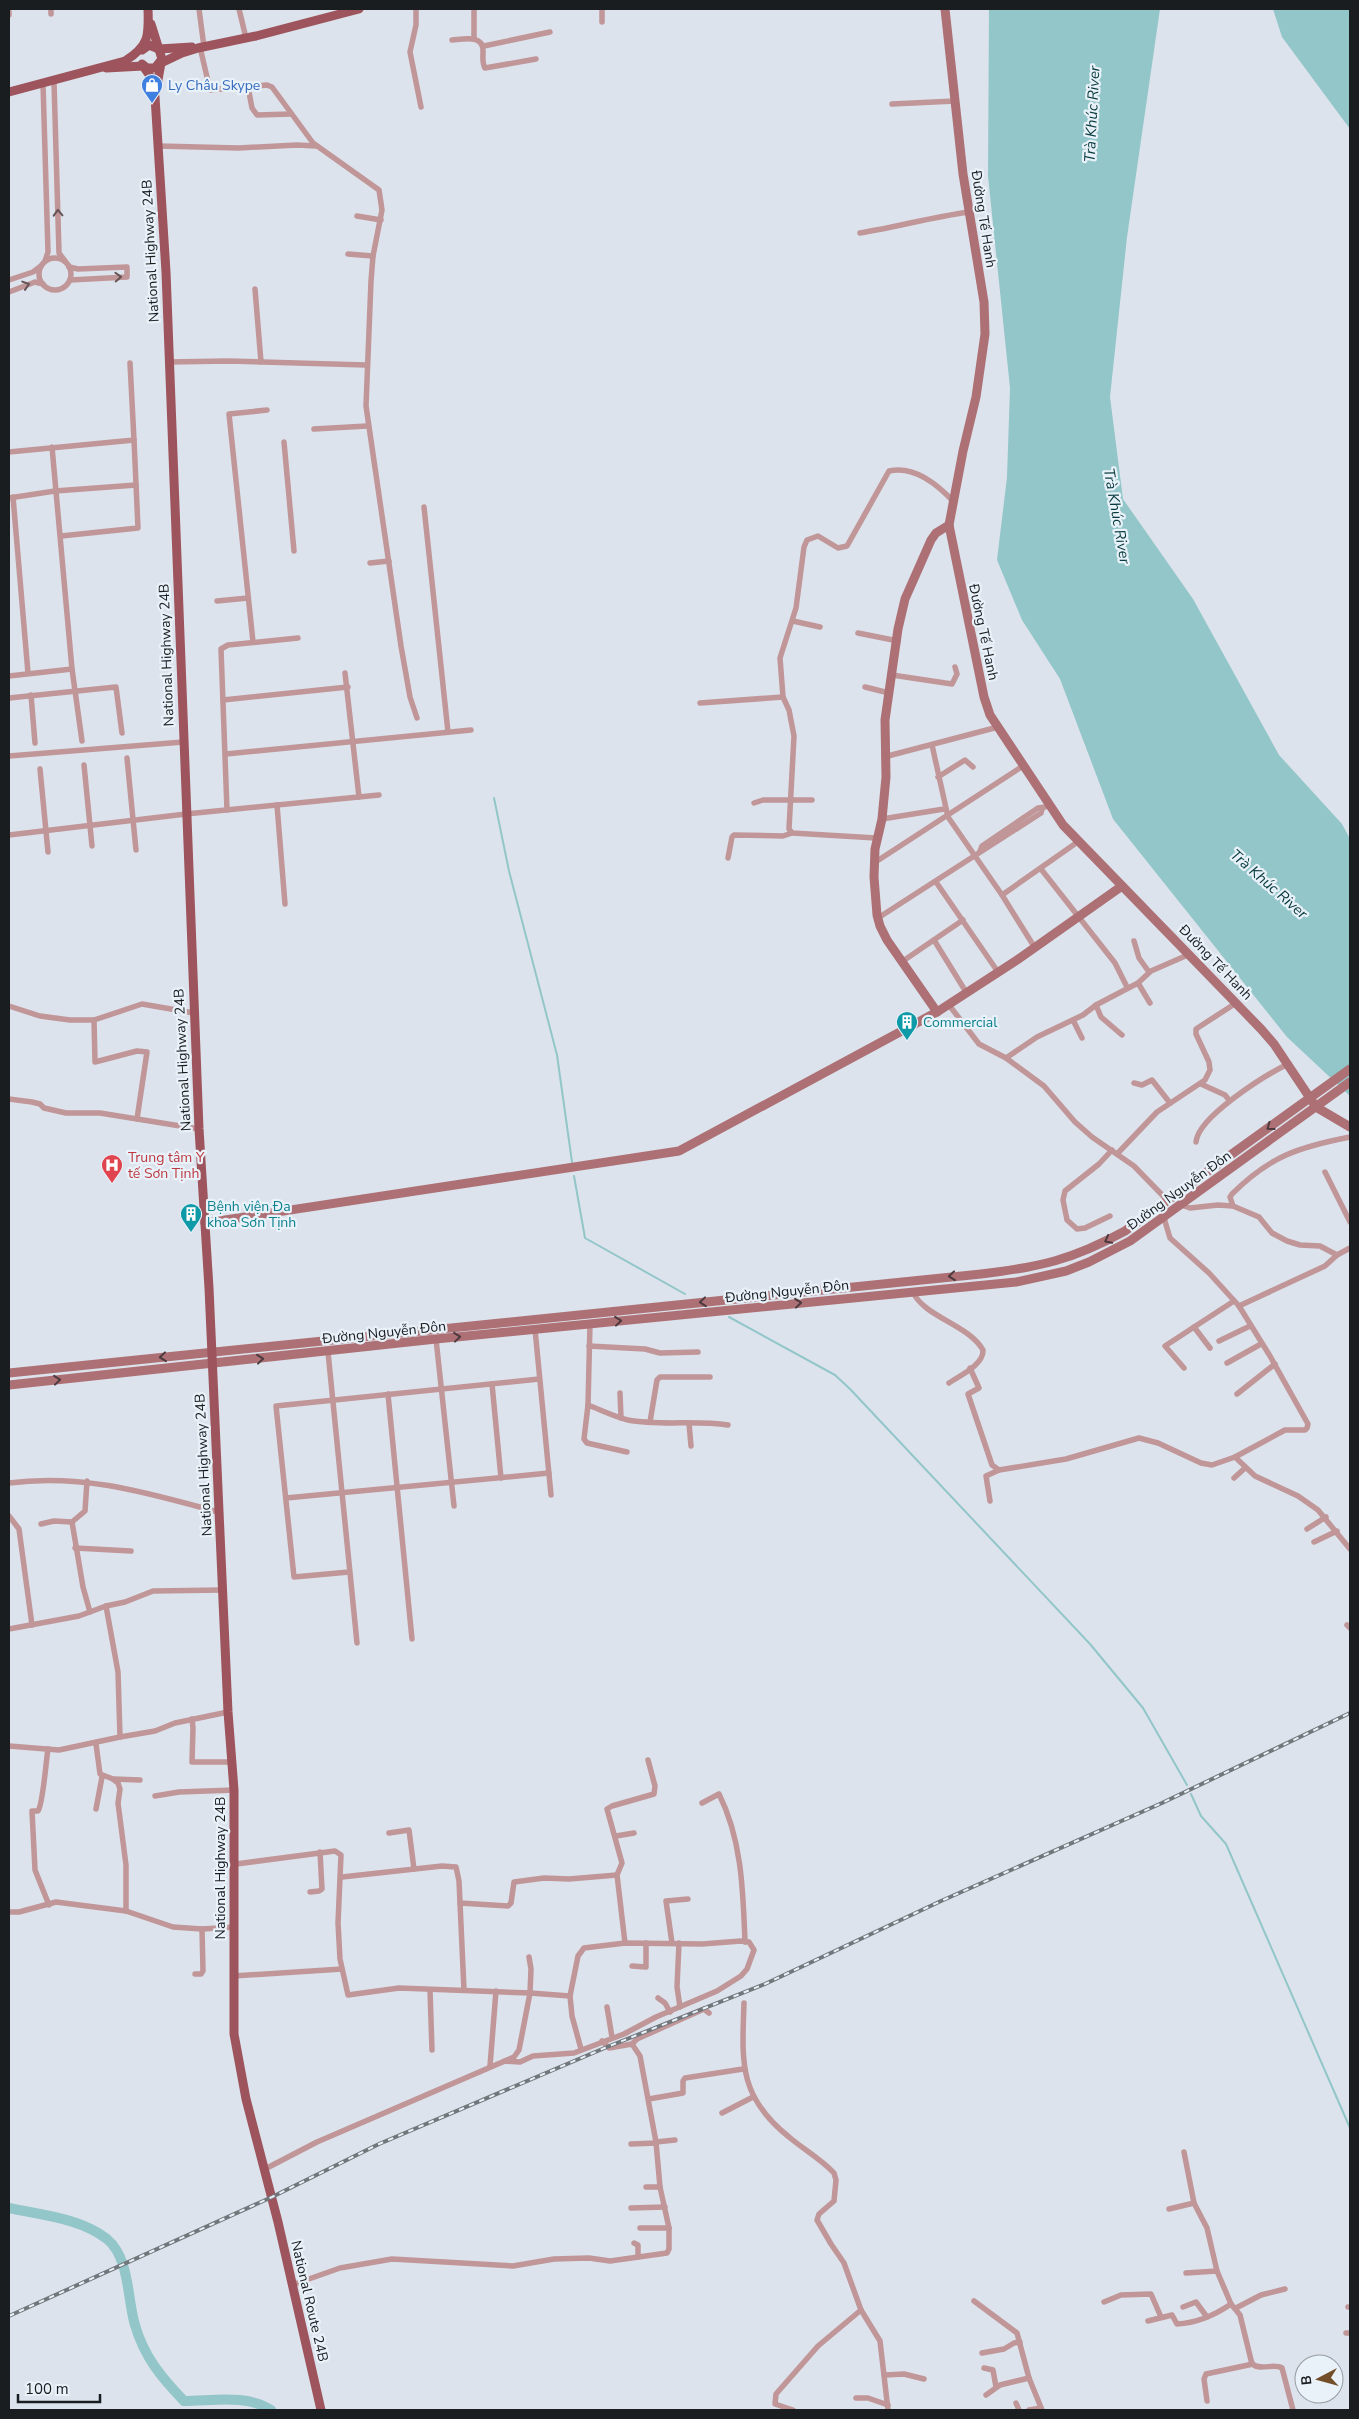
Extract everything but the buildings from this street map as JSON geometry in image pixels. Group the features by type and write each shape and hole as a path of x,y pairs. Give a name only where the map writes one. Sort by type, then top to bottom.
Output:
{"main road":[{"path":"106,68 143,66 151,69 182,53 201,47 251,37 359,9"},
{"path":"148,10 163,55 155,97"},
{"path":"148,10 147,40 140,59 150,76 155,97"},
{"path":"9,92 106,68 125,61 149,45 160,49 182,46 201,47"},
{"name":"National Highway 24B","path":"155,97 169,362 199,1129 228,1712 234,1790 236,1864 233,1976 234,2034 246,2099 272,2197"},
{"name":"National Route 24B","path":"272,2197 321,2410"}],"street":[{"path":"199,9 201,47 210,90 267,85 272,87 317,146 379,190 381,220 373,256 366,365 367,426 408,683 417,718"},
{"path":"239,9 251,37"},
{"path":"416,9 416,25 410,52 421,107"},
{"path":"474,9 474,38"},
{"path":"602,9 602,22"},
{"name":"Đường Tế Hanh","path":"944,9 969,212 984,302 985,344 949,525 984,697 998,727 1023,766 1045,807 1190,954 1274,1044 1286,1065 1316,1107 1350,1127"},
{"path":"484,46 550,32"},
{"path":"452,40 474,38 484,46 485,68 536,59"},
{"path":"54,82 59,253 70,267 70,280"},
{"path":"43,84 48,252 46,261"},
{"path":"248,87 252,108 257,115 291,114"},
{"path":"892,104 955,101"},
{"path":"45,144 56,144"},
{"path":"158,146 239,148 297,145 317,146"},
{"path":"860,233 902,226 932,217 969,212"},
{"path":"356,216 381,220"},
{"path":"348,254 373,256"},
{"path":"9,280 33,272 54,257 64,260"},
{"path":"41,266 39,277 48,288 58,289 70,280 127,277 126,267 70,267"},
{"path":"9,292 35,282 43,284"},
{"path":"255,289 261,362"},
{"path":"169,362 366,365"},
{"path":"61,536 138,528 130,363"},
{"path":"253,642 229,414 267,410"},
{"path":"314,429 367,426"},
{"path":"9,452 134,440"},
{"path":"284,442 294,551"},
{"path":"52,447 72,669 82,741"},
{"path":"792,833 789,829 794,736 783,698 780,658 793,621 801,562 807,540 818,536 838,548 847,546 889,471 898,469 916,473 941,488 953,501"},
{"path":"28,674 11,498 56,491 136,485"},
{"path":"424,507 448,732"},
{"path":"937,1012 887,940 878,918 874,863 876,838 882,819 886,777 884,757 885,720 898,641 898,629 905,599 921,562 936,533 949,525"},
{"path":"370,563 389,561"},
{"path":"217,601 248,598"},
{"path":"793,621 820,627"},
{"path":"858,634 898,641"},
{"path":"227,810 221,649 228,645 298,638"},
{"path":"892,675 952,684 957,674 955,667"},
{"path":"9,676 72,669"},
{"path":"345,673 359,797"},
{"path":"9,698 116,687 122,734"},
{"path":"865,687 889,693"},
{"path":"223,700 348,688"},
{"path":"31,695 35,743"},
{"path":"700,703 783,698"},
{"path":"884,757 998,727"},
{"path":"226,754 471,730"},
{"path":"9,756 183,742"},
{"path":"932,745 944,809 948,817 977,853 1035,948"},
{"path":"127,758 136,850"},
{"path":"938,777 966,760 973,767"},
{"path":"84,765 92,846"},
{"path":"874,863 948,817 1023,766"},
{"path":"40,768 48,852"},
{"path":"9,835 186,814 379,795"},
{"path":"754,803 770,800 812,800"},
{"path":"277,805 285,904"},
{"path":"878,918 936,882 977,853 982,846 1038,808 1045,807"},
{"path":"882,819 944,809"},
{"path":"728,858 734,835 783,836 792,833 876,838"},
{"path":"1002,894 1041,869 1079,841"},
{"path":"1041,869 1115,963 1127,987"},
{"path":"936,882 998,972"},
{"path":"205,1223 679,1151 937,1012 1035,948 1122,886"},
{"path":"903,961 963,920"},
{"path":"934,940 966,992"},
{"path":"1134,941 1139,958 1149,972"},
{"path":"1006,1058 1043,1034 1073,1020 1127,987 1138,983 1149,972 1190,954"},
{"path":"1138,983 1150,1003"},
{"path":"1110,1216 1084,1228 1077,1229 1067,1220 1064,1200 1067,1189 1115,1152 1157,1112 1201,1084 1210,1070 1209,1062 1196,1034 1196,1029 1236,1003"},
{"path":"9,1006 24,1012 53,1018 94,1020 140,1004 194,1013"},
{"path":"949,1004 979,1044 1006,1058 1044,1086 1092,1137 1134,1166 1171,1199 1190,1208 1218,1205 1233,1206 1259,1217 1272,1233 1288,1241 1300,1246 1320,1246 1337,1255"},
{"path":"1096,1005 1102,1017 1122,1035"},
{"path":"94,1020 95,1062 137,1051 147,1052 138,1119"},
{"path":"1073,1020 1082,1038"},
{"path":"1196,1142 1198,1131 1229,1100 1286,1065"},
{"name":"Đường Nguyễn Đôn","path":"9,1373 1004,1271 1048,1264 1103,1243 1125,1231 1350,1069"},
{"path":"1134,1083 1142,1085 1152,1080 1170,1103"},
{"name":"Đường Nguyễn Đôn","path":"9,1385 535,1329 1016,1282 1066,1271 1130,1242 1350,1082"},
{"path":"1201,1084 1225,1095 1229,1100"},
{"path":"9,1099 32,1102 40,1104 44,1108 66,1112 100,1113 199,1129"},
{"path":"1233,1206 1230,1197 1232,1194 1278,1158 1316,1144 1350,1137"},
{"path":"1326,1172 1350,1222"},
{"path":"990,1501 986,1476 999,1470 1066,1459 1139,1438 1158,1443 1209,1465 1235,1457 1285,1430 1308,1428 1308,1424 1275,1364 1239,1306 1209,1273 1170,1238 1164,1218"},
{"path":"1239,1306 1326,1266 1337,1255 1350,1248"},
{"path":"913,1292 920,1303 954,1324 981,1347 983,1352 982,1358 949,1383"},
{"path":"764,1296 765,1307"},
{"path":"1184,1368 1165,1346 1234,1301"},
{"path":"590,1313 588,1405 584,1428 585,1442 627,1452"},
{"path":"534,1319 551,1495"},
{"path":"1219,1341 1250,1326"},
{"path":"1194,1327 1210,1348"},
{"path":"435,1329 454,1506"},
{"path":"327,1340 331,1400 357,1643"},
{"path":"1227,1363 1261,1344"},
{"path":"589,1346 645,1349 660,1353 698,1352"},
{"path":"1236,1394 1275,1364"},
{"path":"970,1368 979,1388 968,1394 992,1465 999,1470"},
{"path":"650,1422 656,1380 660,1378 710,1377"},
{"path":"349,1572 294,1577 276,1406 539,1379"},
{"path":"492,1384 501,1478"},
{"path":"620,1393 621,1418"},
{"path":"388,1394 412,1639"},
{"path":"588,1405 621,1418 650,1422 707,1422 728,1425"},
{"path":"689,1423 691,1446"},
{"path":"1235,1457 1255,1476 1298,1496 1326,1517 1350,1549"},
{"path":"1234,1478 1245,1468"},
{"path":"286,1498 549,1473"},
{"path":"9,1483 34,1480 87,1481 218,1512"},
{"path":"41,1524 54,1521 72,1522 86,1511 87,1481"},
{"path":"9,1516 19,1529 32,1625"},
{"path":"1307,1529 1326,1517"},
{"path":"72,1522 75,1548 90,1612"},
{"path":"1314,1542 1337,1531"},
{"path":"75,1548 131,1551"},
{"path":"9,1629 62,1620 125,1602 153,1591 222,1590"},
{"path":"106,1606 118,1672 120,1737"},
{"path":"9,1746 59,1750 155,1731 192,1719 228,1712"},
{"path":"192,1719 194,1728 192,1762 232,1762"},
{"path":"96,1744 98,1769 102,1777 96,1809"},
{"path":"48,1749 41,1805 38,1811 32,1811 35,1870 49,1905"},
{"path":"625,1943 617,1875 622,1862 607,1809 654,1794 655,1786 648,1760"},
{"path":"102,1777 140,1780"},
{"path":"114,1779 120,1789 118,1803 126,1865 126,1911"},
{"path":"154,1796 179,1792 234,1790"},
{"path":"702,1803 719,1794 738,1849 743,1880 745,1942"},
{"path":"389,1833 409,1830 414,1869"},
{"path":"616,1836 634,1833"},
{"path":"236,1864 320,1852 335,1851 341,1854 342,1877 338,1923 342,1969 348,1994 400,1988 496,1991 570,1996"},
{"path":"310,1892 322,1889 320,1852"},
{"path":"342,1877 453,1865 456,1867 459,1881 464,1990"},
{"path":"460,1903 508,1906 511,1903 514,1882 544,1878 569,1879 617,1875"},
{"path":"672,1943 666,1901 688,1899"},
{"path":"9,1912 19,1912 56,1902 126,1911 173,1927 202,1929 235,1927"},
{"path":"196,1974 202,1974 203,1971 202,1929"},
{"path":"504,2061 520,2062 533,2056 566,2054 581,2049 602,2041 624,2034 717,1991 741,1976 754,1950 752,1945 745,1942 625,1943 584,1948 580,1952 570,1996 572,2016 581,2049"},
{"path":"632,1966 646,1967 646,1943"},
{"path":"679,1943 677,1987 680,2007"},
{"path":"265,2169 317,2142 514,2057 519,2050 530,1993 531,1970 529,1957"},
{"path":"233,1976 342,1969"},
{"path":"430,1990 432,2050"},
{"path":"490,2066 496,1991"},
{"path":"658,1998 665,2003 670,2012"},
{"path":"744,2003 744,2069 753,2097 786,2136 834,2173 836,2180 834,2201 816,2217 818,2225 844,2262 862,2310 880,2341 888,2407 868,2398 856,2398"},
{"path":"608,2007 612,2038"},
{"path":"602,2041 609,2048 632,2044 636,2039 704,2009 710,2013"},
{"path":"292,2286 340,2268 392,2259 513,2266 554,2259 590,2258 610,2261 669,2251 669,2228 660,2186 656,2142 649,2099 640,2056 632,2044"},
{"path":"649,2099 683,2093 683,2081 685,2078 744,2069"},
{"path":"722,2113 753,2097"},
{"path":"631,2144 675,2140"},
{"path":"1184,2152 1194,2203 1207,2228 1217,2270 1242,2321 1253,2364"},
{"path":"646,2187 660,2186"},
{"path":"1168,2209 1194,2203"},
{"path":"632,2208 666,2207"},
{"path":"640,2228 669,2228"},
{"path":"634,2243 638,2245 638,2257"},
{"path":"1186,2273 1217,2270"},
{"path":"1148,2321 1173,2315 1178,2324 1207,2317 1260,2294 1286,2289"},
{"path":"1104,2302 1122,2295 1151,2294 1161,2317"},
{"path":"974,2301 1017,2333 1041,2409 1029,2410"},
{"path":"1183,2307 1196,2302 1207,2317"},
{"path":"793,2410 775,2404 776,2394 818,2346 862,2310"},
{"path":"982,2353 1004,2349 1014,2342 1020,2342"},
{"path":"1207,2401 1204,2379 1206,2374 1253,2364 1257,2367 1277,2366 1282,2368 1293,2410"},
{"path":"984,2368 993,2370 996,2387"},
{"path":"885,2375 904,2374 924,2379"},
{"path":"986,2395 996,2387 1030,2378"},
{"path":"1016,2403 1019,2410"}],"water":[{"name":"Trà Khúc River","path":"989,9 1160,9 1127,237 1110,397 1123,499 1193,599 1279,755 1342,824 1350,839 1350,1096 1287,1037 1113,819 1060,679 1022,620 997,560 1007,477 1010,388 988,176"},
{"path":"1273,9 1350,9 1350,129 1282,37"}],"waterway":[{"path":"494,798 509,871 557,1055 572,1162"},
{"path":"574,1176 585,1238 685,1294"},
{"path":"729,1317 835,1375 850,1389 1090,1644 1143,1708 1187,1785"},
{"path":"1191,1794 1201,1816 1226,1844 1350,2128"},
{"path":"9,2208 73,2222 85,2226 107,2239 120,2257 124,2268 132,2315 143,2347 161,2375 184,2401 240,2400 262,2405 271,2410"}],"railway":[{"path":"9,2316 272,2197 379,2144 607,2047 765,1984 941,1901 1162,1803 1350,1713"}],"place":[{"name":"Ly Châu Skype","path":"152,104"},
{"name":"Commercial","path":"907,1041"},
{"name":"Trung tâm Y tế Sơn Tịnh","path":"112,1184"},
{"name":"Bệnh viện Đa khoa Sơn Tịnh","path":"191,1233"}]}
